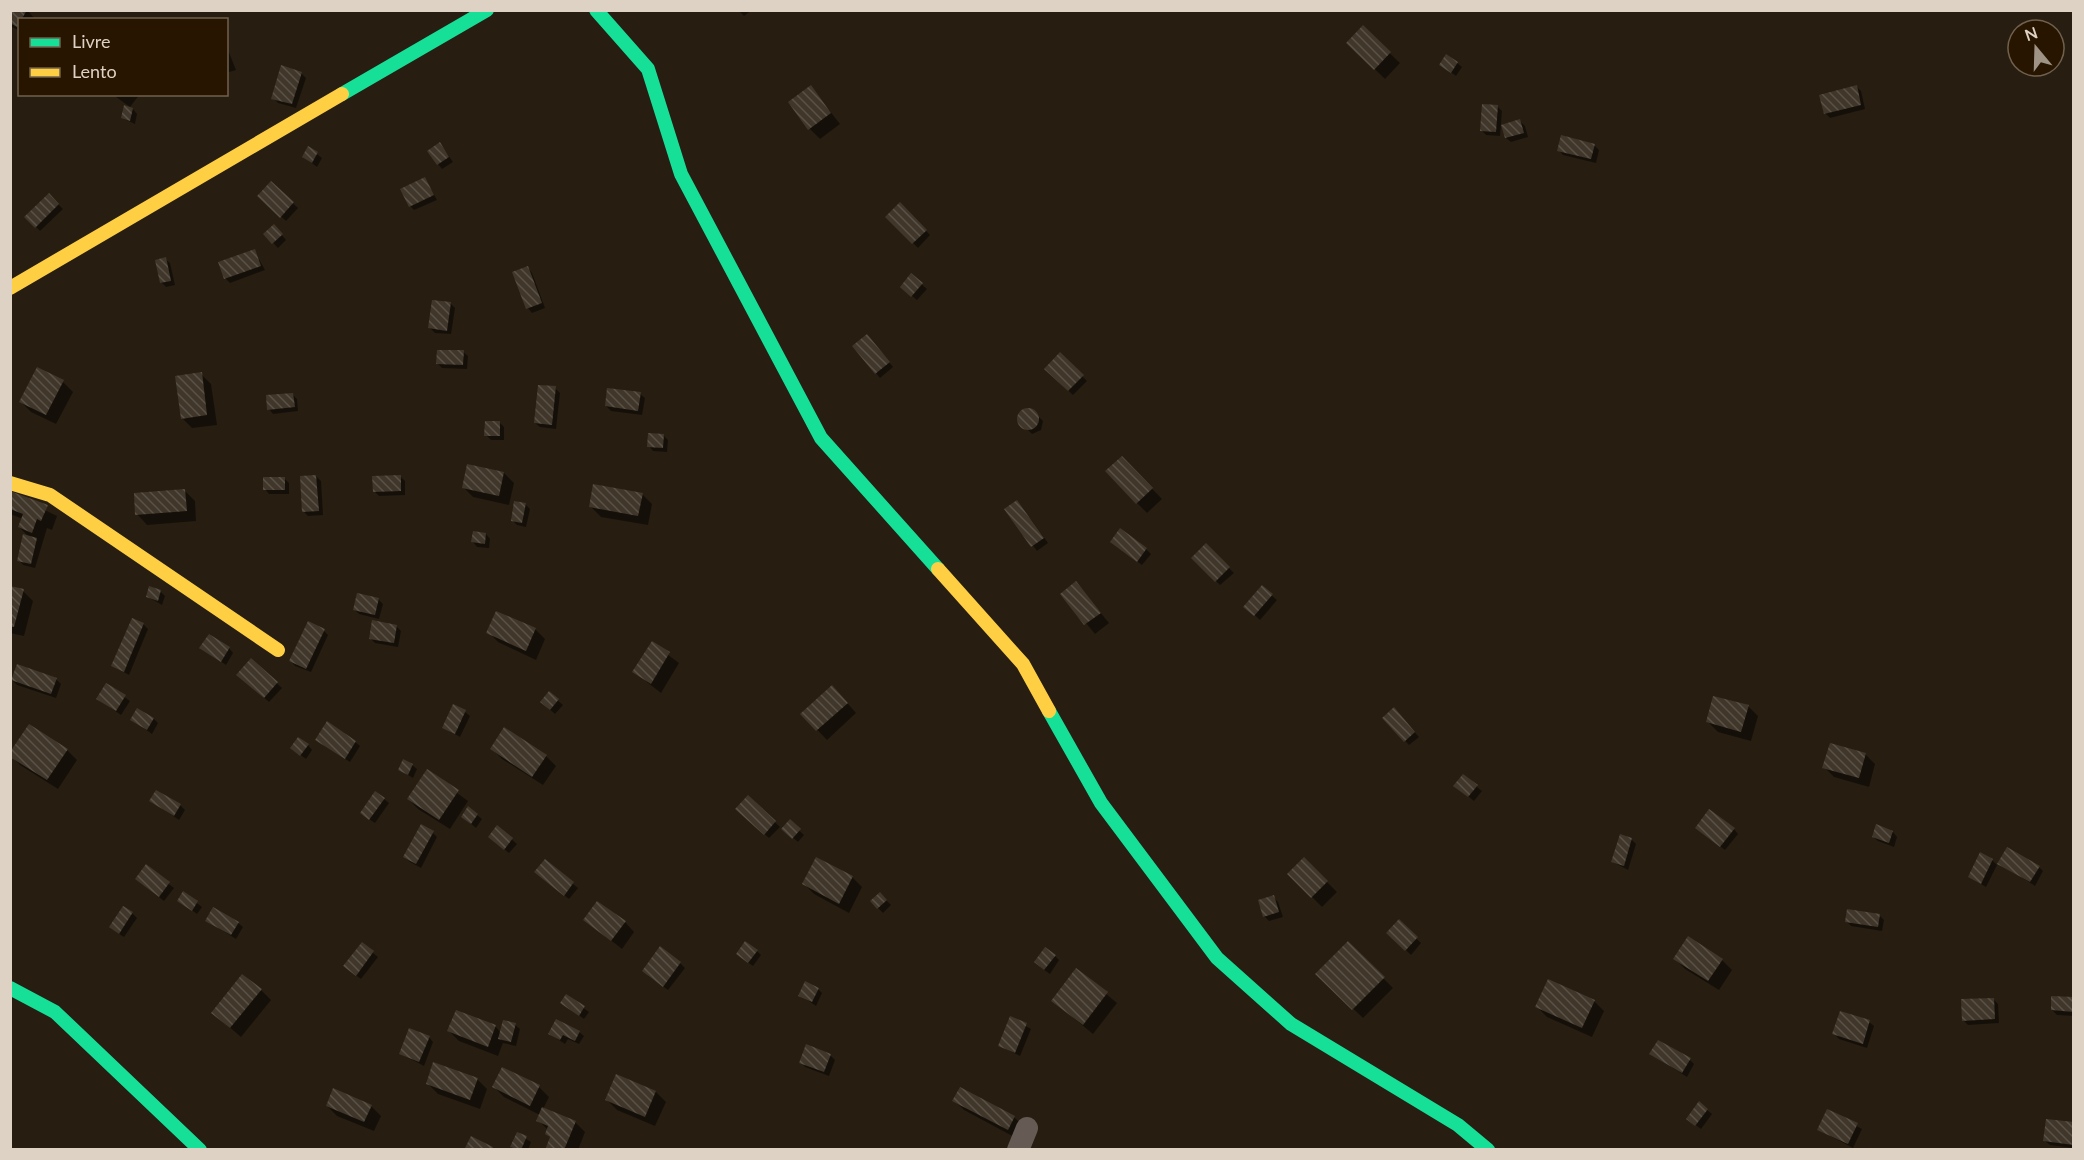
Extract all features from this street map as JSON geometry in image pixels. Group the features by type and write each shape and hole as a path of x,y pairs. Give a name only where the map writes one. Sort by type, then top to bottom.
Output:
{"street":[{"path":"10,288 488,10"},
{"path":"596,10 648,69 681,174 821,438 1023,664 1101,803 1217,958 1291,1024 1458,1125 1488,1149"},
{"path":"10,483 50,495 278,650"},
{"path":"10,988 55,1012 200,1149"},
{"path":"1018,1149 1027,1128"}],"building":[{"path":"10,10 27,10 22,18 18,18 17,27 10,23"},
{"path":"1363,25 1391,52 1374,70 1346,43"},
{"path":"1446,54 1458,62 1451,73 1439,65"},
{"path":"281,65 302,72 292,104 271,99"},
{"path":"811,85 831,113 808,130 788,102"},
{"path":"1857,85 1861,105 1824,114 1819,95"},
{"path":"1482,104 1498,105 1496,132 1480,131"},
{"path":"124,105 133,108 130,121 121,118"},
{"path":"1520,119 1524,133 1505,138 1501,125"},
{"path":"1561,135 1595,144 1591,159 1557,151"},
{"path":"440,142 449,157 437,165 427,151"},
{"path":"308,146 318,152 312,163 302,157"},
{"path":"425,177 434,195 409,207 400,189"},
{"path":"271,181 294,202 280,218 257,196"},
{"path":"49,193 59,204 35,228 24,217"},
{"path":"900,202 927,230 912,244 885,217"},
{"path":"274,224 283,234 272,244 263,234"},
{"path":"255,249 261,266 224,279 218,262"},
{"path":"166,257 171,281 160,283 155,260"},
{"path":"528,266 542,303 526,309 512,272"},
{"path":"911,273 923,283 911,297 900,287"},
{"path":"432,300 451,302 447,331 428,328"},
{"path":"867,334 890,362 875,374 852,346"},
{"path":"437,350 464,350 463,365 436,364"},
{"path":"1060,352 1084,375 1068,391 1044,369"},
{"path":"37,367 64,380 46,415 19,402"},
{"path":"202,372 207,415 181,419 175,376"},
{"path":"538,385 556,386 552,425 534,423"},
{"path":"607,388 641,392 638,411 605,406"},
{"path":"293,393 295,407 267,410 266,395"},
{"path":"1028,408 1036,411 1039,419 1036,427 1028,430 1020,427 1017,419 1020,411"},
{"path":"485,421 500,421 500,436 484,436"},
{"path":"648,433 664,434 663,448 647,447"},
{"path":"1122,456 1153,488 1136,504 1105,471"},
{"path":"467,464 504,472 499,496 462,488"},
{"path":"316,475 319,511 302,512 300,476"},
{"path":"401,475 401,491 373,492 372,476"},
{"path":"263,477 285,477 285,490 263,490"},
{"path":"593,484 643,493 638,516 589,507"},
{"path":"185,489 187,511 135,515 134,493"},
{"path":"10,491 48,505 41,521 37,519 32,533 18,527 23,514 10,509"},
{"path":"1017,500 1044,538 1031,547 1004,509"},
{"path":"514,501 526,503 522,523 511,521"},
{"path":"1120,528 1147,548 1137,562 1110,542"},
{"path":"473,531 486,533 485,544 471,542"},
{"path":"23,534 37,538 31,564 17,561"},
{"path":"1206,543 1230,567 1215,582 1191,558"},
{"path":"1076,581 1101,613 1084,625 1060,594"},
{"path":"1262,585 1273,594 1254,616 1243,607"},
{"path":"10,586 24,589 14,627 10,627"},
{"path":"149,586 161,590 158,601 146,597"},
{"path":"357,593 379,598 375,615 353,610"},
{"path":"496,611 536,628 526,651 486,633"},
{"path":"132,618 144,623 124,672 111,666"},
{"path":"372,620 397,625 394,643 369,639"},
{"path":"308,621 325,629 306,669 289,661"},
{"path":"209,634 230,647 221,662 199,648"},
{"path":"652,641 670,652 651,684 632,672"},
{"path":"251,658 278,682 264,698 236,675"},
{"path":"17,664 57,678 51,694 11,680"},
{"path":"106,683 126,695 116,711 96,699"},
{"path":"832,685 848,703 816,731 800,714"},
{"path":"549,691 559,699 550,710 540,702"},
{"path":"1713,696 1749,705 1741,732 1706,722"},
{"path":"453,704 466,710 455,734 442,728"},
{"path":"1394,707 1415,732 1404,742 1382,718"},
{"path":"137,708 154,718 147,730 130,720"},
{"path":"327,721 356,741 345,759 315,740"},
{"path":"29,724 68,749 47,780 10,757 10,752"},
{"path":"504,727 547,755 532,777 490,749"},
{"path":"298,737 309,744 300,756 290,748"},
{"path":"1830,743 1866,753 1859,778 1822,768"},
{"path":"403,759 413,764 408,775 398,770"},
{"path":"427,769 459,790 439,820 407,799"},
{"path":"1463,774 1478,785 1468,797 1453,786"},
{"path":"156,790 181,804 174,816 149,801"},
{"path":"375,791 385,798 369,820 360,813"},
{"path":"748,795 776,821 764,835 735,809"},
{"path":"468,806 478,814 471,824 461,817"},
{"path":"1709,809 1735,828 1720,847 1695,828"},
{"path":"790,819 801,829 792,839 781,829"},
{"path":"421,824 434,831 416,864 403,857"},
{"path":"1876,824 1893,831 1889,843 1872,837"},
{"path":"497,825 513,838 504,850 488,837"},
{"path":"1620,834 1632,838 1624,866 1611,862"},
{"path":"2007,847 2040,866 2030,882 1997,864"},
{"path":"1980,852 1993,859 1981,884 1968,877"},
{"path":"816,857 853,876 839,904 802,884"},
{"path":"1304,857 1328,881 1311,898 1287,874"},
{"path":"545,859 574,882 564,896 534,872"},
{"path":"146,864 170,882 159,897 135,879"},
{"path":"183,891 198,901 192,911 177,901"},
{"path":"880,892 887,900 877,909 870,901"},
{"path":"1274,895 1279,912 1263,917 1258,900"},
{"path":"597,901 626,921 611,941 583,920"},
{"path":"123,906 133,912 119,934 109,927"},
{"path":"213,907 239,922 231,935 205,921"},
{"path":"1847,909 1880,914 1878,927 1845,922"},
{"path":"1399,919 1418,937 1405,951 1386,933"},
{"path":"1688,936 1723,959 1708,981 1673,959"},
{"path":"745,941 758,950 748,963 736,954"},
{"path":"1348,941 1385,977 1352,1010 1315,974"},
{"path":"362,942 374,951 356,976 343,966"},
{"path":"660,946 681,962 663,987 642,971"},
{"path":"1045,947 1056,955 1044,970 1034,962"},
{"path":"1076,968 1108,992 1083,1025 1051,1001"},
{"path":"242,974 262,989 230,1028 211,1013"},
{"path":"1548,979 1595,1000 1582,1028 1535,1007"},
{"path":"805,981 819,988 812,1002 798,996"},
{"path":"566,994 585,1006 579,1016 560,1003"},
{"path":"2051,996 2074,997 2074,1012 2051,1010"},
{"path":"1994,998 1995,1019 1962,1021 1961,999"},
{"path":"456,1010 496,1025 488,1047 447,1031"},
{"path":"1840,1011 1870,1020 1863,1044 1832,1034"},
{"path":"1010,1016 1027,1023 1015,1053 998,1046"},
{"path":"556,1019 580,1031 575,1041 563,1035 560,1040 548,1034"},
{"path":"503,1020 516,1023 511,1042 498,1039"},
{"path":"409,1028 430,1036 419,1062 399,1054"},
{"path":"1658,1040 1691,1058 1682,1073 1649,1054"},
{"path":"806,1044 831,1054 824,1072 799,1063"},
{"path":"433,1062 478,1078 470,1100 426,1084"},
{"path":"502,1067 540,1085 530,1106 492,1087"},
{"path":"616,1074 656,1091 645,1117 605,1100"},
{"path":"960,1087 1015,1116 1008,1130 952,1101"},
{"path":"333,1088 372,1105 364,1122 326,1106"},
{"path":"1699,1101 1708,1109 1695,1126 1686,1119"},
{"path":"542,1107 576,1121 564,1150 545,1150 550,1137 545,1134 548,1126 536,1121"},
{"path":"1827,1109 1858,1123 1848,1144 1817,1130"},
{"path":"2046,1119 2074,1122 2074,1145 2043,1141"},
{"path":"517,1132 527,1136 521,1150 510,1147"},
{"path":"471,1136 493,1147 492,1150 464,1150"}],"traffic: fast":[{"path":"342,94 487,10"},
{"path":"596,10 648,69 681,174 821,438 938,569"},
{"path":"1049,711 1101,803 1217,958 1291,1024 1458,1125 1488,1150"},
{"path":"10,988 55,1012 200,1150"}],"traffic: slow":[{"path":"10,288 342,94"},
{"path":"10,483 50,495 278,650"},
{"path":"938,569 1023,664 1049,711"}]}
